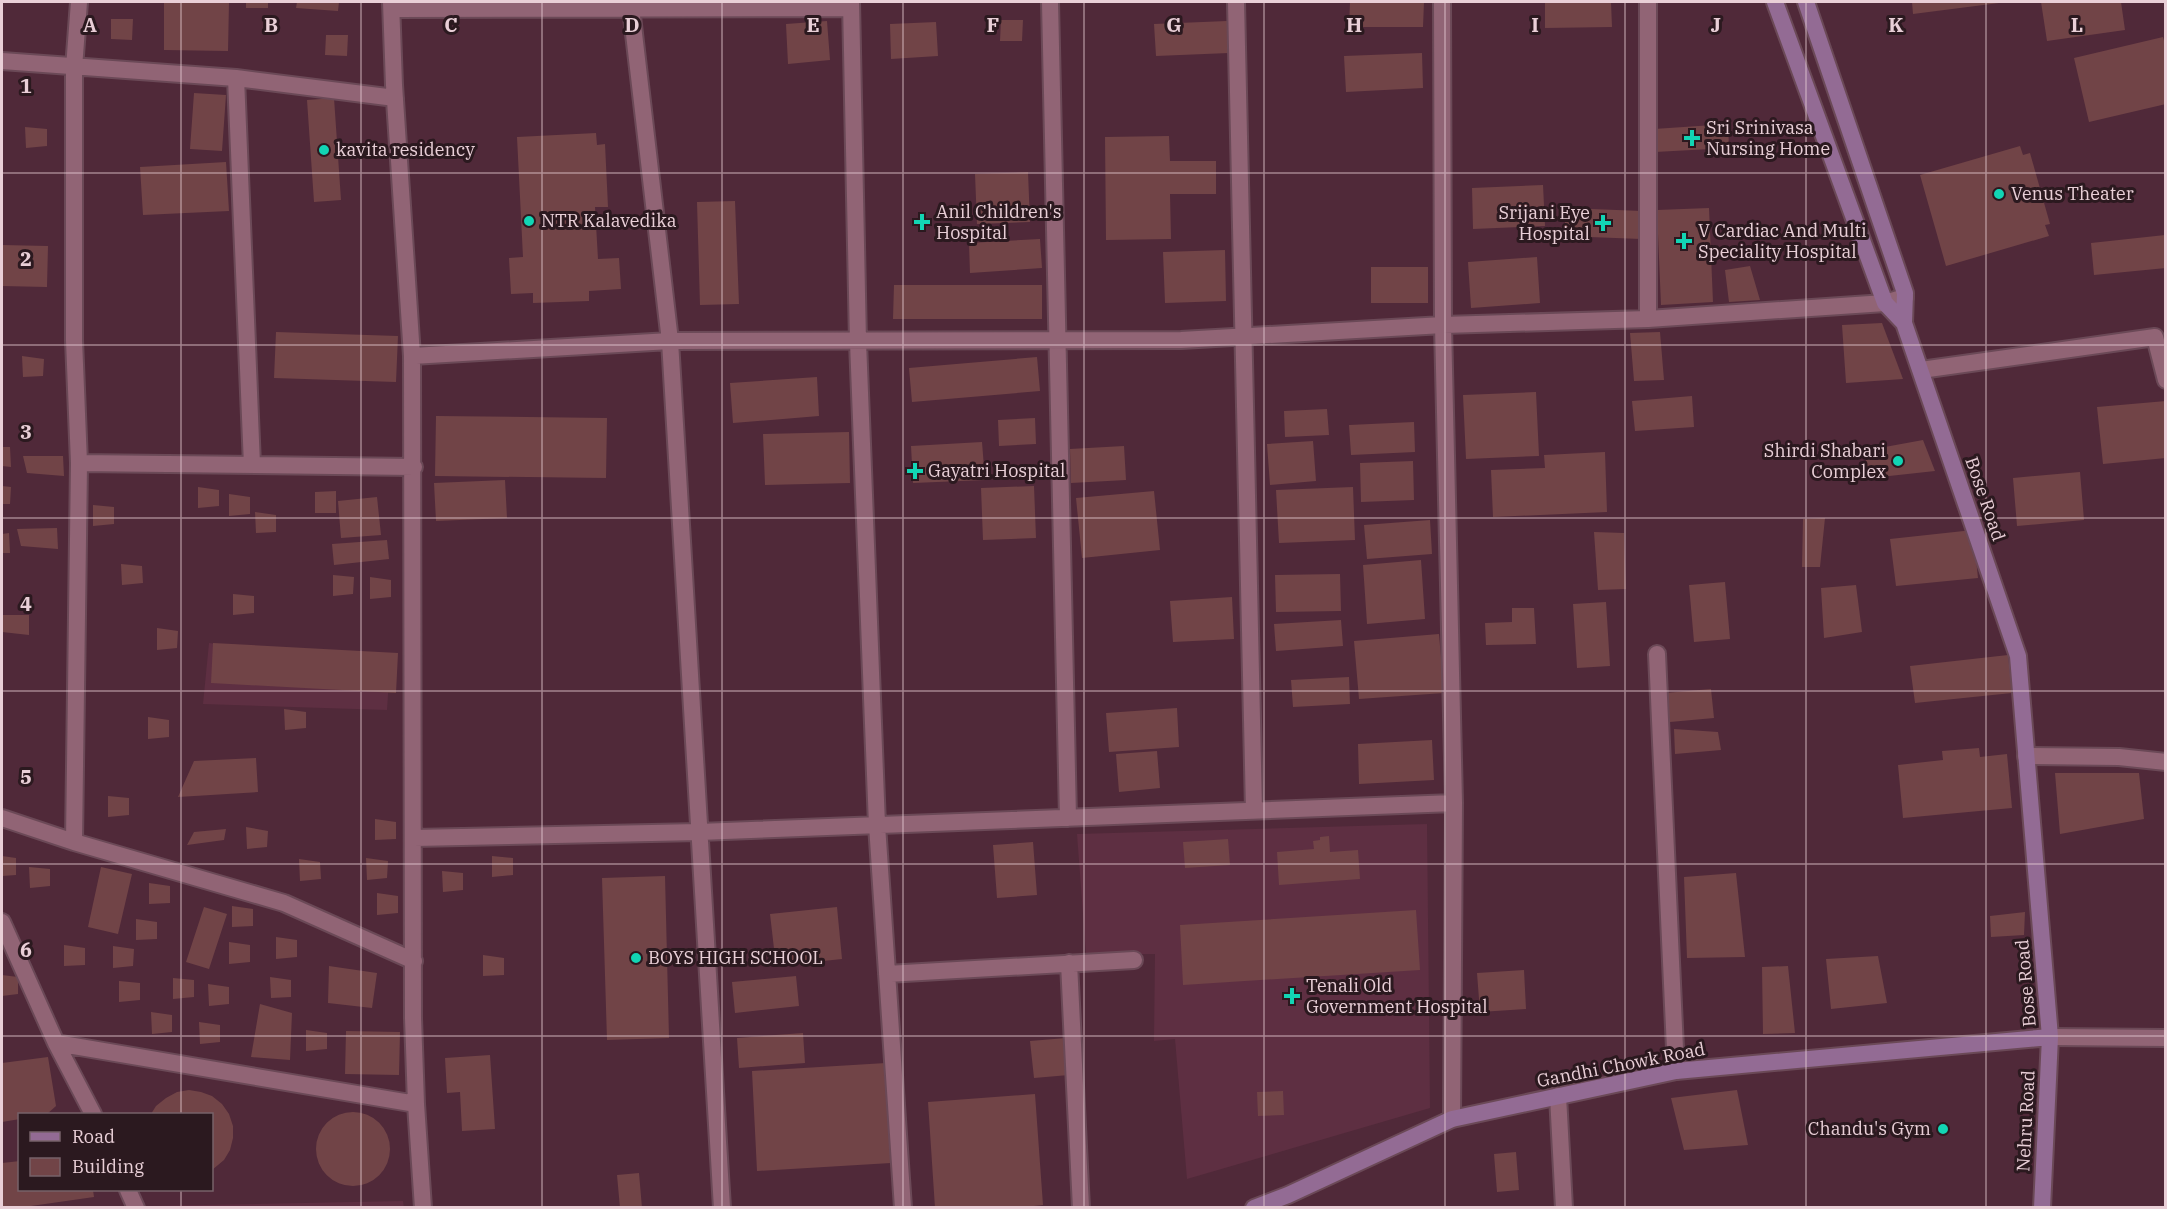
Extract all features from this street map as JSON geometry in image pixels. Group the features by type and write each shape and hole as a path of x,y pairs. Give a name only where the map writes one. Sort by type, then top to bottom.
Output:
{"main road":[{"name":"Bose Road","path":"1775,2 1885,303 1904,324 2018,656 2050,1037"},
{"path":"1806,2 1905,297 1904,324"},
{"name":"Gandhi Chowk Road","path":"1254,1208 1288,1202 1452,1119 1558,1096 1676,1071 2050,1037"},
{"name":"Nehru Road","path":"2042,1208 2050,1037"}],"street":[{"path":"74,842 79,463 74,340 74,68 79,2"},
{"path":"1050,2 1068,818"},
{"path":"1236,2 1254,810"},
{"path":"1442,2 1443,325 1454,803 1452,1119"},
{"path":"1647,319 1648,2"},
{"path":"423,1208 416,1104 414,962 412,356 391,5 631,8 851,5 858,342 877,825 903,1208"},
{"path":"631,8 670,341 722,1208"},
{"path":"2,61 237,78 395,98"},
{"path":"237,78 252,465"},
{"path":"412,356 670,341 1181,340 1443,325 1647,319 1885,303 1905,297"},
{"path":"1920,370 2155,337 2166,381"},
{"path":"79,463 414,467"},
{"path":"1657,654 1676,1071"},
{"path":"2026,756 2119,757 2166,762"},
{"path":"414,838 699,832 1454,803"},
{"path":"2,818 74,842 284,903 414,962"},
{"path":"2,922 56,1043 92,1113"},
{"path":"887,974 1134,960"},
{"path":"1070,963 1081,1208"},
{"path":"2050,1037 2166,1038"},
{"path":"56,1043 416,1104"},
{"path":"1558,1096 1564,1208"},
{"path":"128,1191 136,1208"}],"shaded area":[{"path":"209,643 390,665 387,710 203,704"},
{"name":"Tenali Old Government Hospital","path":"1427,824 1430,1108 1187,1179 1175,1039 1154,1041 1155,954 1086,954 1077,834"},
{"path":"403,1201 404,1208 152,1208 151,1206"}],"building":[{"path":"164,2 229,2 228,51 164,50"},
{"path":"246,2 268,2 268,8 246,8"},
{"path":"297,2 339,2 338,11 296,8"},
{"path":"1350,2 1424,2 1423,27 1349,27"},
{"path":"1545,2 1611,2 1612,27 1545,28"},
{"path":"1912,2 1998,2 1999,3 1913,14"},
{"path":"2041,2 2121,2 2125,30 2047,41"},
{"path":"111,19 133,19 132,40 111,39"},
{"path":"1001,20 1023,20 1022,41 1000,41"},
{"path":"827,21 830,60 788,64 786,24"},
{"path":"1227,21 1229,53 1156,56 1154,24"},
{"path":"936,22 938,56 891,59 890,24"},
{"path":"326,35 348,35 347,56 325,55"},
{"path":"2163,37 2166,48 2166,104 2089,122 2074,58"},
{"path":"1422,53 1423,88 1346,92 1344,56"},
{"path":"194,93 226,95 222,151 190,149"},
{"name":"kavita residency","path":"334,98 341,200 314,202 307,100"},
{"name":"Sri Srinivasa Nursing Home","path":"1728,124 1729,148 1655,152 1654,129"},
{"path":"25,127 47,129 47,146 26,148"},
{"path":"596,133 597,145 605,144 608,207 595,207 598,259 619,258 621,289 589,291 589,301 533,303 533,293 511,294 509,258 523,257 517,137"},
{"path":"1169,136 1170,161 1216,161 1216,194 1170,194 1171,239 1106,240 1105,137"},
{"path":"2020,146 2023,155 2030,153 2050,224 2045,225 2049,236 1946,266 1920,175"},
{"path":"226,162 229,211 143,215 140,167"},
{"path":"1028,172 1030,222 977,224 975,174"},
{"path":"1543,185 1545,226 1473,229 1472,188"},
{"path":"735,201 739,304 700,305 697,202"},
{"name":"Srijani Eye Hospital","path":"1566,208 1642,211 1641,239 1564,236"},
{"name":"V Cardiac And Multi Speciality Hospital","path":"1709,208 1713,302 1661,305 1657,210"},
{"path":"2165,235 2166,268 2094,275 2091,243"},
{"path":"1040,239 1042,268 970,273 969,243"},
{"path":"2,245 48,246 47,287 2,286"},
{"path":"1225,250 1226,301 1165,303 1163,252"},
{"path":"1537,257 1540,303 1471,308 1468,262"},
{"path":"1750,266 1760,300 1729,302 1725,270"},
{"path":"1371,267 1428,267 1428,303 1371,303"},
{"path":"894,285 1042,285 1042,319 893,319"},
{"path":"1882,323 1903,379 1846,383 1842,325"},
{"path":"276,332 398,336 396,382 274,378"},
{"path":"1660,332 1664,380 1634,381 1630,333"},
{"path":"22,356 44,359 43,376 23,377"},
{"path":"1037,357 1040,391 912,402 909,368"},
{"path":"817,377 819,416 733,423 730,383"},
{"path":"1536,392 1539,456 1466,459 1463,395"},
{"path":"1692,396 1694,427 1635,431 1632,401"},
{"path":"2166,401 2166,458 2103,464 2097,407"},
{"path":"1327,409 1329,435 1285,437 1284,411"},
{"path":"436,416 607,418 606,478 435,476"},
{"path":"1035,418 1036,444 999,446 998,420"},
{"path":"1414,422 1415,452 1351,455 1349,425"},
{"path":"849,432 850,483 765,485 763,434"},
{"name":"Shirdi Shabari Complex","path":"1923,440 1935,471 1871,478 1863,451"},
{"path":"1313,441 1316,481 1270,485 1267,444"},
{"path":"982,442 985,480 913,483 911,446"},
{"path":"1124,446 1126,480 1071,483 1070,449"},
{"path":"2,447 10,447 11,467 2,466"},
{"path":"1605,452 1607,512 1493,517 1491,470 1545,468 1544,455"},
{"path":"23,456 63,456 64,476 27,473"},
{"path":"1413,461 1414,500 1361,502 1360,463"},
{"path":"2080,472 2084,520 2017,526 2013,478"},
{"path":"505,480 507,518 436,521 434,483"},
{"path":"2,486 11,487 10,504 2,504"},
{"path":"1034,486 1036,538 983,540 981,488"},
{"path":"198,487 219,490 219,506 198,508"},
{"path":"1353,487 1355,540 1279,543 1276,490"},
{"path":"336,491 336,513 315,513 315,492"},
{"path":"1154,491 1160,550 1082,558 1076,498"},
{"path":"229,494 250,497 250,514 229,516"},
{"path":"377,497 381,535 341,538 338,501"},
{"path":"93,505 114,507 114,524 93,526"},
{"path":"255,512 276,515 276,532 256,533"},
{"path":"1825,518 1820,567 1802,567 1803,519"},
{"path":"1430,520 1432,554 1367,559 1364,525"},
{"path":"57,528 58,549 21,546 17,529"},
{"path":"1973,530 1978,578 1896,586 1890,539"},
{"path":"1594,532 1624,533 1626,589 1598,590"},
{"path":"9,533 10,553 2,553 2,534"},
{"path":"387,540 389,559 334,565 332,544"},
{"path":"1421,560 1425,619 1367,624 1363,565"},
{"path":"121,564 142,566 143,583 122,585"},
{"path":"1340,574 1341,611 1276,612 1275,575"},
{"path":"333,575 354,577 353,594 333,596"},
{"path":"370,577 391,580 391,597 370,599"},
{"path":"1725,582 1730,639 1694,642 1689,585"},
{"path":"1856,585 1862,632 1824,638 1821,588"},
{"path":"233,594 254,596 254,613 233,615"},
{"path":"1232,597 1234,639 1173,642 1170,601"},
{"path":"1606,602 1610,666 1577,668 1573,604"},
{"path":"1512,608 1534,608 1536,644 1486,645 1485,623 1512,622"},
{"path":"2,615 29,615 29,635 2,632"},
{"path":"1341,620 1343,646 1276,651 1274,624"},
{"path":"157,628 178,631 177,648 157,650"},
{"path":"1439,634 1444,693 1359,699 1354,641"},
{"path":"213,643 398,653 396,693 211,683"},
{"path":"2008,655 2012,693 1915,703 1910,666"},
{"path":"1349,677 1350,704 1293,707 1291,680"},
{"path":"1711,689 1714,718 1670,722 1665,693"},
{"path":"1177,708 1179,747 1109,752 1106,713"},
{"path":"284,709 306,712 306,728 285,730"},
{"path":"148,717 169,720 169,737 148,739"},
{"path":"1674,729 1718,732 1721,750 1675,754"},
{"path":"1432,740 1434,780 1359,784 1358,744"},
{"path":"1979,748 1980,757 2007,754 2012,808 1903,818 1898,765 1943,760 1942,751"},
{"path":"1157,751 1160,788 1119,792 1116,754"},
{"path":"256,758 258,792 178,797 194,761"},
{"path":"2055,773 2139,773 2144,819 2060,834"},
{"path":"108,796 129,798 129,815 108,817"},
{"path":"375,819 396,822 396,839 375,840"},
{"path":"246,827 268,831 267,847 247,849"},
{"path":"226,829 224,840 187,845 194,832"},
{"path":"1329,836 1330,852 1358,850 1360,879 1279,885 1277,852 1314,849 1313,841"},
{"path":"1228,839 1230,865 1185,868 1183,842"},
{"path":"1033,842 1037,895 997,898 993,845"},
{"path":"2,856 16,858 16,875 2,876"},
{"path":"492,856 513,858 513,875 492,877"},
{"path":"366,858 388,861 387,878 367,880"},
{"path":"299,859 320,862 321,879 300,881"},
{"path":"29,867 50,869 50,886 30,888"},
{"path":"101,867 132,874 118,934 88,927"},
{"path":"442,871 463,873 463,890 443,892"},
{"path":"1736,873 1745,957 1687,958 1684,877"},
{"name":"BOYS HIGH SCHOOL","path":"665,876 669,1038 607,1040 602,878"},
{"path":"149,883 170,886 170,903 149,904"},
{"path":"377,893 398,896 398,913 377,915"},
{"path":"232,906 253,909 253,926 232,927"},
{"path":"204,907 227,914 209,969 186,962"},
{"path":"837,907 842,959 776,966 770,914"},
{"path":"1416,910 1420,970 1183,985 1180,925"},
{"path":"2025,912 2024,935 1991,937 1990,916"},
{"path":"136,919 157,922 157,939 136,940"},
{"path":"276,937 297,940 297,957 276,959"},
{"path":"229,942 250,945 250,962 229,964"},
{"path":"64,945 85,948 85,965 64,966"},
{"path":"113,946 134,949 133,966 113,968"},
{"path":"483,955 504,958 504,975 483,976"},
{"path":"1878,956 1887,1003 1831,1009 1826,959"},
{"path":"329,966 377,973 372,1008 328,1003"},
{"path":"1788,966 1795,1033 1763,1034 1762,967"},
{"path":"1524,970 1526,1009 1480,1012 1477,973"},
{"path":"2,975 18,977 18,994 2,996"},
{"path":"796,976 799,1006 735,1013 732,982"},
{"path":"270,977 291,980 291,997 271,998"},
{"path":"173,978 194,980 194,997 173,999"},
{"path":"119,981 140,983 140,1000 119,1002"},
{"path":"208,984 229,987 229,1004 209,1006"},
{"path":"260,1004 292,1013 290,1060 251,1057"},
{"path":"151,1012 172,1015 172,1032 152,1034"},
{"path":"199,1022 220,1025 220,1042 200,1044"},
{"path":"306,1030 327,1033 327,1049 306,1051"},
{"path":"346,1031 400,1032 399,1075 345,1074"},
{"path":"803,1033 805,1063 739,1068 737,1038"},
{"path":"1066,1038 1069,1075 1034,1078 1030,1041"},
{"path":"490,1055 495,1129 462,1131 460,1092 447,1093 445,1058"},
{"path":"48,1057 56,1106 48,1113 18,1113 18,1119 2,1122 2,1063"},
{"path":"886,1063 891,1163 757,1171 752,1071"},
{"path":"189,1090 212,1096 229,1114 233,1126 230,1150 224,1160 213,1169 213,1113 152,1113 156,1106 177,1092"},
{"path":"1737,1090 1748,1145 1684,1150 1671,1098"},
{"path":"1283,1091 1284,1115 1258,1116 1257,1092"},
{"path":"1035,1094 1043,1205 1015,1208 935,1208 928,1102"},
{"path":"353,1112 367,1115 379,1123 387,1135 390,1149 387,1163 379,1175 367,1183 353,1186 339,1183 327,1175 319,1163 316,1149 319,1135 327,1123 339,1115"},
{"path":"1516,1152 1519,1190 1497,1192 1494,1154"},
{"path":"18,1161 18,1191 93,1191 94,1197 2,1208 2,1163"},
{"path":"639,1173 642,1208 620,1208 617,1175"}],"place":[{"name":"Sri Srinivasa Nursing Home","path":"1692,138"},
{"name":"kavita residency","path":"324,150"},
{"name":"Venus Theater","path":"1999,194"},
{"name":"NTR Kalavedika","path":"529,221"},
{"name":"Anil Children's Hospital","path":"922,222"},
{"name":"Srijani Eye Hospital","path":"1603,223"},
{"name":"V Cardiac And Multi Speciality Hospital","path":"1684,241"},
{"name":"Shirdi Shabari Complex","path":"1898,461"},
{"name":"Gayatri Hospital","path":"915,471"},
{"name":"BOYS HIGH SCHOOL","path":"636,958"},
{"name":"Tenali Old Government Hospital","path":"1292,996"},
{"name":"Chandu's Gym","path":"1943,1129"}]}
